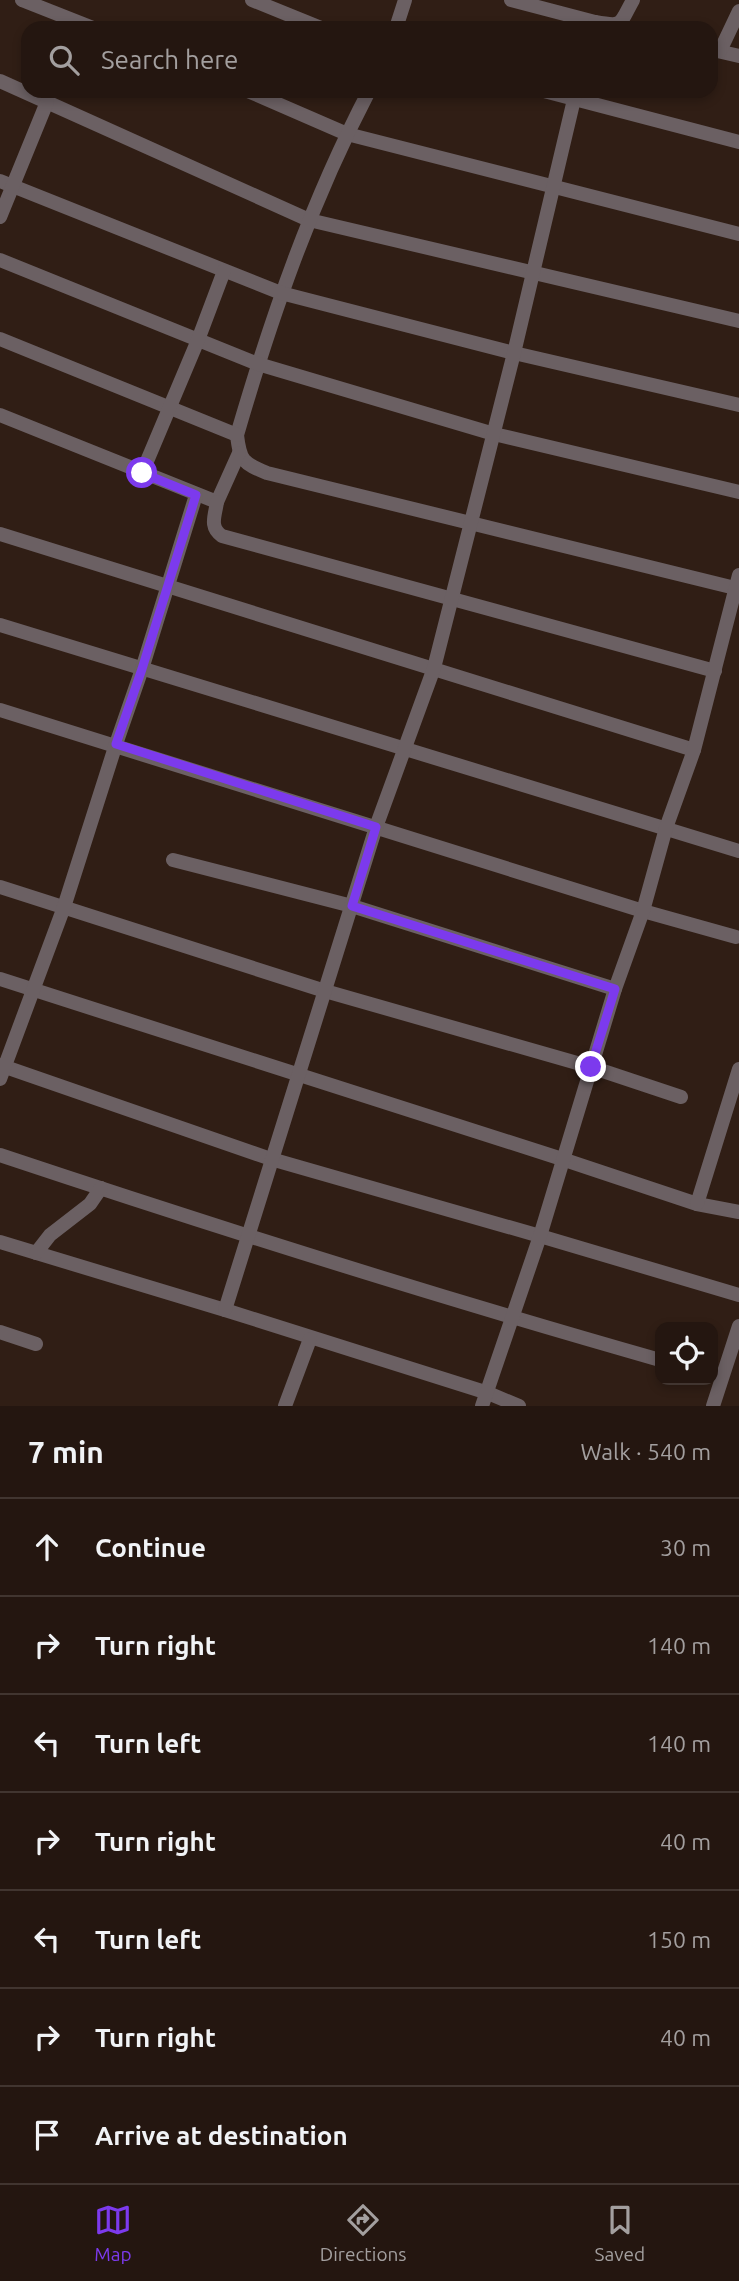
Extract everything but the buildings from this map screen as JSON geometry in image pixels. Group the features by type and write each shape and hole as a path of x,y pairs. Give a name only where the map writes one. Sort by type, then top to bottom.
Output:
{"street":[{"path":"22,0 75,21"},
{"path":"252,0 303,21"},
{"path":"398,21 405,0"},
{"path":"511,0 581,21"},
{"path":"620,21 633,0"},
{"path":"718,45 739,11"},
{"path":"718,51 739,56"},
{"path":"0,81 21,90"},
{"path":"38,98 309,220 739,321"},
{"path":"264,98 347,134 739,233"},
{"path":"365,98 309,220 281,293 237,435 239,453 244,462 267,473 470,522 737,581 694,750 666,828 643,911 615,989 540,1236 485,1400"},
{"path":"225,1310 376,827 434,668 514,353 574,98"},
{"path":"589,98 739,142"},
{"path":"0,217 6,184 47,102"},
{"path":"6,184 281,293 514,353 739,405"},
{"path":"0,260 258,364 494,434 739,492"},
{"path":"142,473 224,271"},
{"path":"0,339 237,435"},
{"path":"0,415 217,502"},
{"path":"239,453 217,502 213,524 214,529 222,536 715,671"},
{"path":"196,495 64,907 1,1070 271,1159 739,1296"},
{"path":"0,534 694,750"},
{"path":"0,625 739,851"},
{"path":"0,710 116,744 643,911 736,937"},
{"path":"173,860 352,906 615,989"},
{"path":"0,887 325,991 591,1067 681,1097"},
{"path":"0,979 562,1158 697,1204 739,1212"},
{"path":"697,1204 739,1069"},
{"path":"0,1155 247,1237 655,1359"},
{"path":"36,1253 50,1235 90,1204 101,1188"},
{"path":"0,1242 225,1310 485,1400 519,1406"},
{"path":"718,1376 739,1326"},
{"path":"0,1332 36,1344"},
{"path":"285,1406 310,1339"},
{"path":"713,1406 716,1385"}],"route":[{"path":"142,473 196,495 116,744 376,827 352,906 615,989 591,1067"}]}
